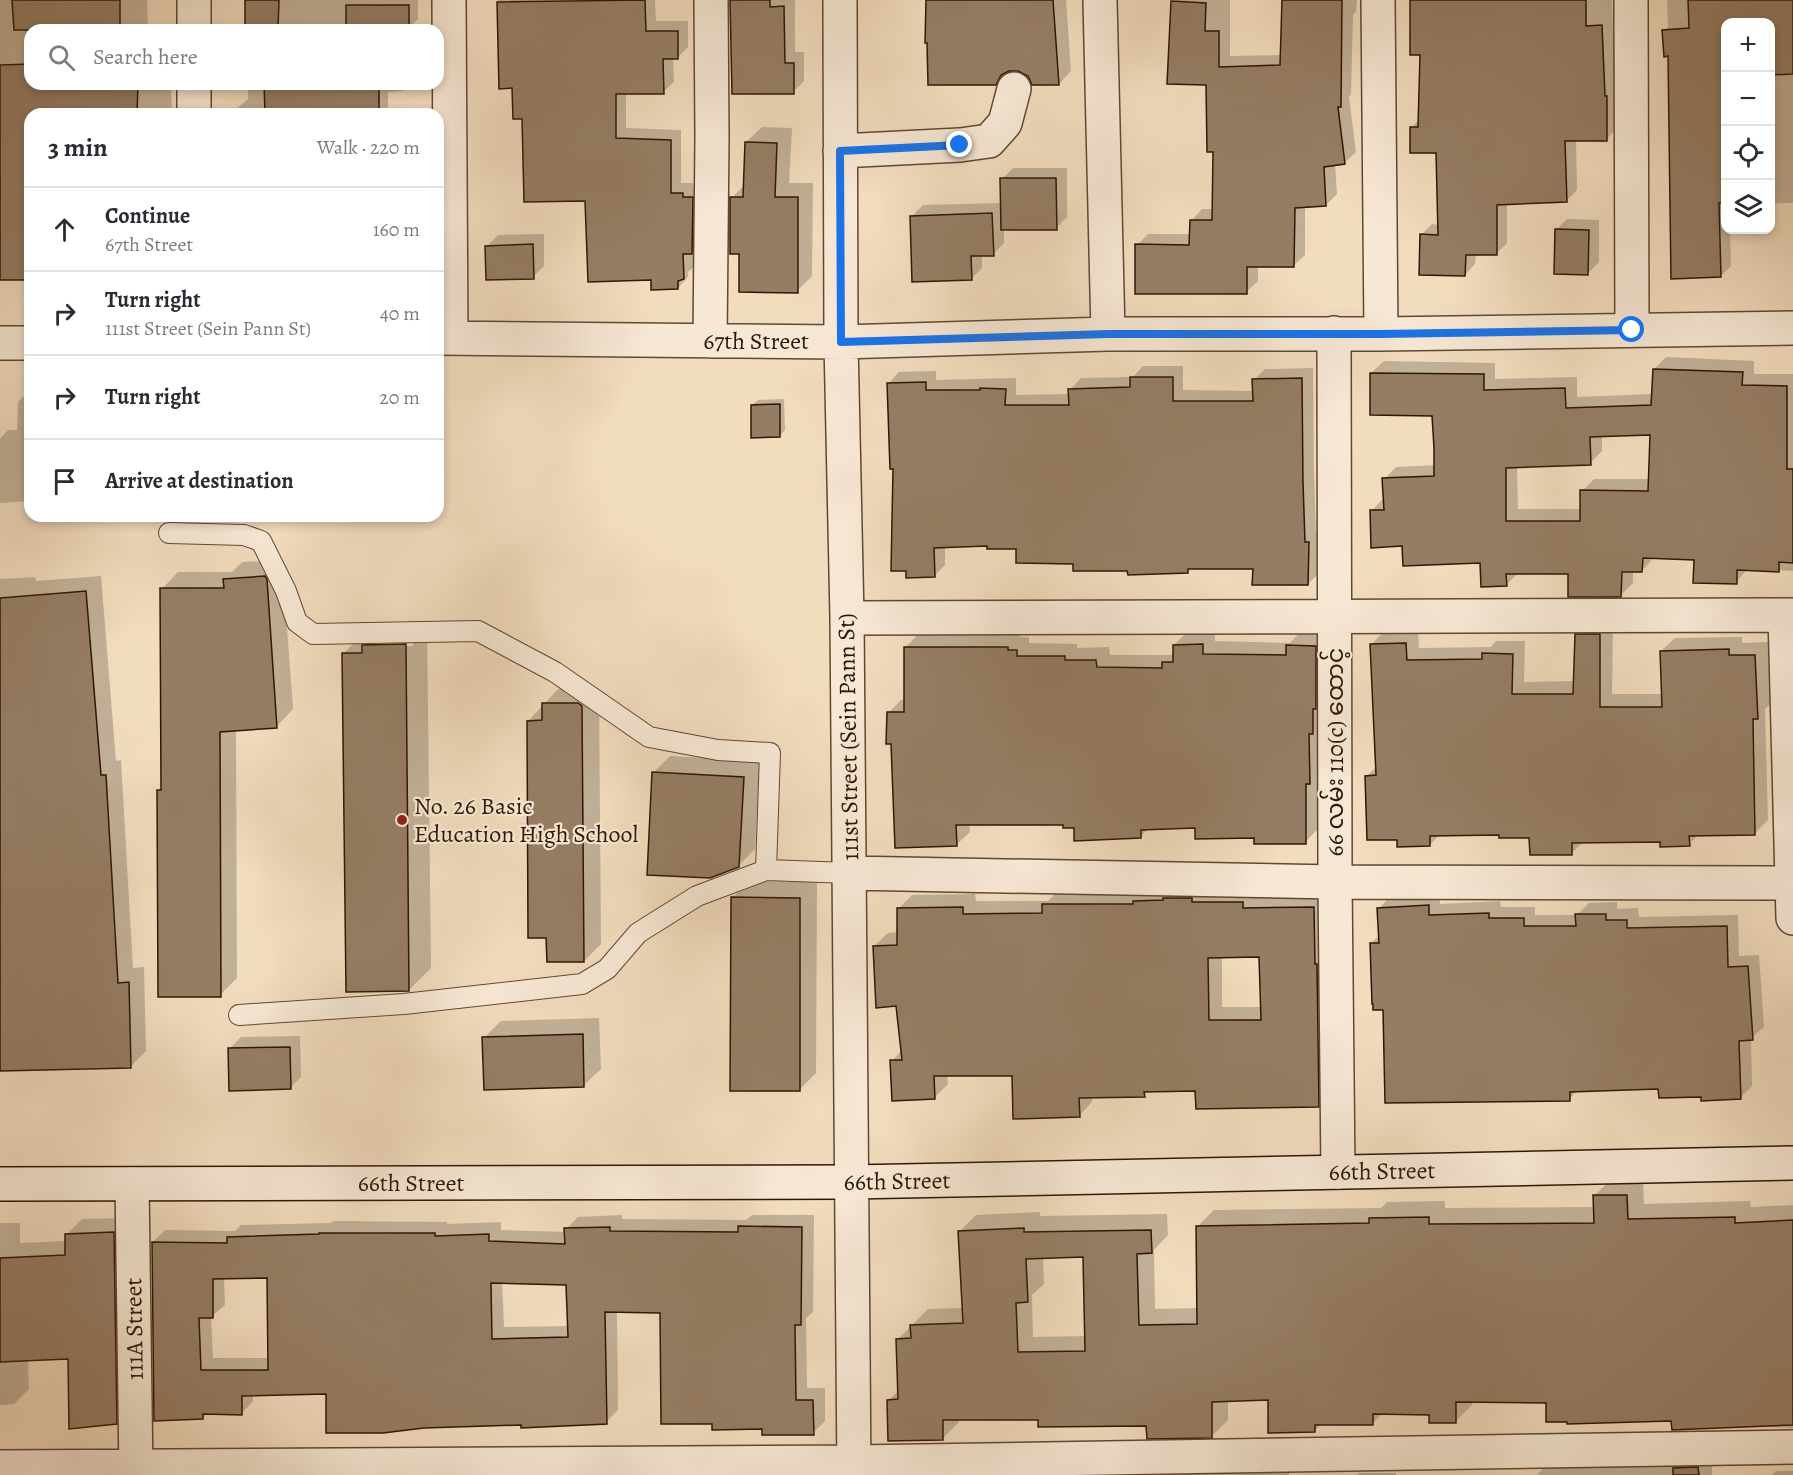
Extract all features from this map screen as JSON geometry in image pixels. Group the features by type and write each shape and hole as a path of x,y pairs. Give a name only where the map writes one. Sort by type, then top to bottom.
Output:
{"street":[{"path":"194,0 194,24"},
{"path":"445,338 449,0"},
{"path":"710,341 711,0"},
{"name":"111st Street (Sein Pann St)","path":"840,0 841,342 847,618 854,1468"},
{"path":"1100,0 1108,334"},
{"path":"1378,0 1381,334"},
{"path":"1631,0 1632,330"},
{"path":"840,151 960,145 989,141 1005,123 1014,89"},
{"path":"194,90 194,108"},
{"name":"67th Street","path":"445,338 841,342 1108,334 1381,334 1793,328"},
{"name":"66 လမ်း 110(c) ထောင့်","path":"1334,333 1338,1172"},
{"path":"0,344 24,343"},
{"path":"847,618 1789,615 1793,918"},
{"path":"849,873 1335,882 1792,883"},
{"name":"66th Street","path":"0,1184 851,1182 1793,1163"},
{"name":"111A Street","path":"132,1184 136,1471"},
{"path":"0,1467 136,1471 854,1468 1793,1447"}],"lane":[{"path":"168,533 244,536 261,542 286,591 297,622 313,634 478,631 555,672 650,737 718,750 770,753 766,870"},
{"path":"239,1015 404,1004 582,984 607,969 638,933 697,896 766,870 849,873"}],"building":[{"path":"12,0 120,0 120,24 24,24 24,30 14,30"},
{"path":"245,0 279,0 278,24 245,24"},
{"path":"645,0 646,31 678,31 678,59 663,59 664,94 616,94 616,138 671,140 671,193 683,193 683,197 693,197 692,254 683,254 684,279 678,281 678,289 651,290 651,280 588,282 585,201 524,202 522,119 513,119 512,88 499,89 497,2"},
{"path":"730,0 770,0 770,7 784,6 785,63 794,63 794,94 732,94"},
{"path":"926,0 1053,0 1059,85 1032,85 1028,76 1018,71 1009,71 1001,75 996,85 928,85 927,43 925,43"},
{"path":"1282,0 1342,0 1341,107 1338,107 1345,164 1324,167 1326,206 1295,208 1294,267 1247,267 1247,294 1135,294 1135,244 1189,245 1190,220 1212,220 1213,152 1207,152 1206,85 1167,84 1171,1 1206,3 1205,31 1219,31 1219,67 1280,65"},
{"path":"1410,0 1586,0 1586,26 1602,25 1605,96 1607,96 1607,141 1565,141 1567,202 1497,205 1497,255 1466,255 1465,276 1419,275 1420,234 1438,235 1436,153 1410,153 1410,127 1418,127 1420,55 1410,55"},
{"path":"1688,0 1793,0 1793,74 1775,75 1775,18 1721,18 1721,203 1719,203 1721,277 1671,279 1668,56 1664,57 1662,30 1689,28"},
{"path":"346,5 409,5 409,24 346,24"},
{"path":"24,64 24,90 138,90 137,108 24,108 24,280 0,280 0,65"},
{"path":"264,90 379,90 379,108 265,108"},
{"path":"745,142 777,143 775,197 798,197 798,293 739,292 739,254 730,254 730,197 743,197"},
{"path":"1000,178 1056,178 1057,230 1001,230"},
{"path":"992,213 994,256 971,256 972,280 912,282 910,216"},
{"path":"1555,229 1589,230 1588,275 1554,274"},
{"path":"533,244 534,279 486,280 485,246"},
{"path":"1653,369 1743,372 1742,385 1787,386 1787,469 1793,469 1793,563 1779,562 1779,572 1737,570 1737,584 1693,583 1694,560 1643,558 1642,572 1622,572 1621,597 1568,597 1568,574 1506,574 1507,586 1481,587 1480,563 1403,566 1402,546 1371,548 1370,510 1384,510 1382,478 1434,476 1434,448 1432,416 1370,415 1370,373 1484,374 1484,390 1565,388 1566,408 1651,405","holes":["1650,435 1648,491 1580,490 1580,521 1506,521 1506,468 1591,465 1590,437"]},
{"path":"1130,377 1173,377 1173,401 1253,401 1252,379 1302,378 1305,542 1309,542 1308,585 1252,585 1253,569 1188,569 1188,573 1128,575 1127,571 1073,571 1073,564 1016,563 1016,549 987,549 987,546 934,548 935,577 906,578 906,571 891,571 893,469 890,469 887,383 926,382 926,390 1006,389 1005,405 1069,405 1068,389 1130,387"},
{"path":"780,404 780,437 751,438 751,405"},
{"path":"265,576 277,728 220,732 221,997 158,997 157,790 161,790 160,588 224,588 223,579"},
{"path":"86,591 101,775 106,775 118,983 129,982 131,1068 0,1071 0,598"},
{"path":"1575,634 1600,634 1600,707 1662,707 1660,651 1729,649 1729,655 1755,655 1758,719 1753,719 1755,835 1689,836 1690,846 1660,847 1660,842 1572,843 1572,855 1530,855 1529,838 1499,838 1499,835 1430,836 1430,846 1397,847 1397,840 1367,840 1365,776 1376,775 1370,644 1406,643 1407,660 1482,659 1482,653 1513,654 1512,694 1573,694"},
{"path":"406,644 409,991 346,992 342,653 362,653 362,645"},
{"path":"1203,644 1203,654 1286,655 1286,645 1316,646 1316,709 1313,709 1313,734 1309,734 1310,784 1306,784 1306,844 1254,844 1254,838 1195,839 1195,828 1141,830 1141,838 1074,841 1074,828 1063,828 1063,825 956,825 957,846 895,848 891,744 886,744 887,712 904,712 904,647 1008,647 1008,650 1017,650 1017,656 1065,656 1065,660 1096,660 1097,667 1162,668 1162,662 1173,662 1173,645"},
{"path":"542,703 578,703 582,706 584,962 547,962 546,938 528,938 527,721 542,720"},
{"path":"652,772 744,777 739,867 710,878 647,875"},
{"path":"731,897 800,898 800,1091 730,1091"},
{"path":"1163,898 1192,898 1192,902 1243,902 1243,908 1314,907 1319,1107 1196,1109 1195,1091 1144,1092 1145,1097 1079,1098 1080,1117 1013,1119 1012,1076 934,1076 935,1099 892,1101 890,1060 902,1060 896,1006 876,1008 873,946 897,945 897,908 963,907 963,914 1042,913 1042,904 1133,904 1133,901 1163,900","holes":["1259,957 1261,1020 1209,1020 1208,958"]},
{"path":"1429,905 1429,915 1489,913 1489,918 1524,918 1524,926 1576,926 1575,914 1606,914 1606,920 1627,920 1627,928 1727,926 1728,967 1748,966 1753,1040 1739,1041 1741,1099 1701,1101 1701,1097 1659,1098 1658,1089 1570,1092 1570,1101 1385,1103 1383,1010 1373,1010 1372,1004 1370,943 1379,943 1377,908"},
{"path":"583,1034 584,1087 484,1090 482,1037"},
{"path":"290,1047 291,1089 229,1091 228,1048"},
{"path":"1593,1195 1627,1195 1628,1219 1735,1217 1735,1223 1793,1220 1793,1425 1672,1430 1671,1421 1567,1424 1567,1422 1546,1422 1546,1403 1456,1402 1456,1423 1429,1423 1429,1415 1373,1414 1373,1425 1315,1425 1315,1432 1268,1433 1268,1400 1212,1402 1212,1438 1147,1439 1146,1426 1038,1427 1038,1420 943,1420 943,1440 888,1441 887,1400 898,1399 896,1339 911,1338 910,1325 963,1323 958,1231 1024,1228 1024,1232 1151,1230 1152,1253 1137,1254 1139,1325 1197,1324 1196,1226 1369,1223 1369,1218 1429,1217 1429,1224 1594,1223","holes":["1083,1257 1085,1351 1018,1352 1016,1303 1028,1302 1026,1259"]},
{"path":"738,1226 802,1227 801,1325 795,1325 796,1400 813,1400 814,1435 762,1435 762,1429 712,1430 712,1424 661,1424 660,1313 605,1312 607,1424 521,1428 521,1425 424,1428 383,1433 326,1433 326,1394 242,1396 242,1415 203,1414 203,1419 154,1421 152,1242 227,1243 227,1237 319,1233 435,1233 435,1236 489,1234 489,1241 565,1244 564,1228 610,1227 610,1231 738,1232","holes":["267,1278 268,1370 201,1370 199,1318 213,1318 213,1279","491,1283 566,1285 568,1337 492,1339"]},
{"path":"114,1232 117,1424 69,1429 68,1359 0,1362 0,1258 65,1255 65,1234"},
{"path":"1698,1467 1699,1475 1673,1475 1673,1468"}],"place":[{"name":"No. 26 Basic Education High School","path":"402,820"}],"route":[{"path":"960,145 840,151 841,342 1108,334 1381,334 1632,330"}]}
